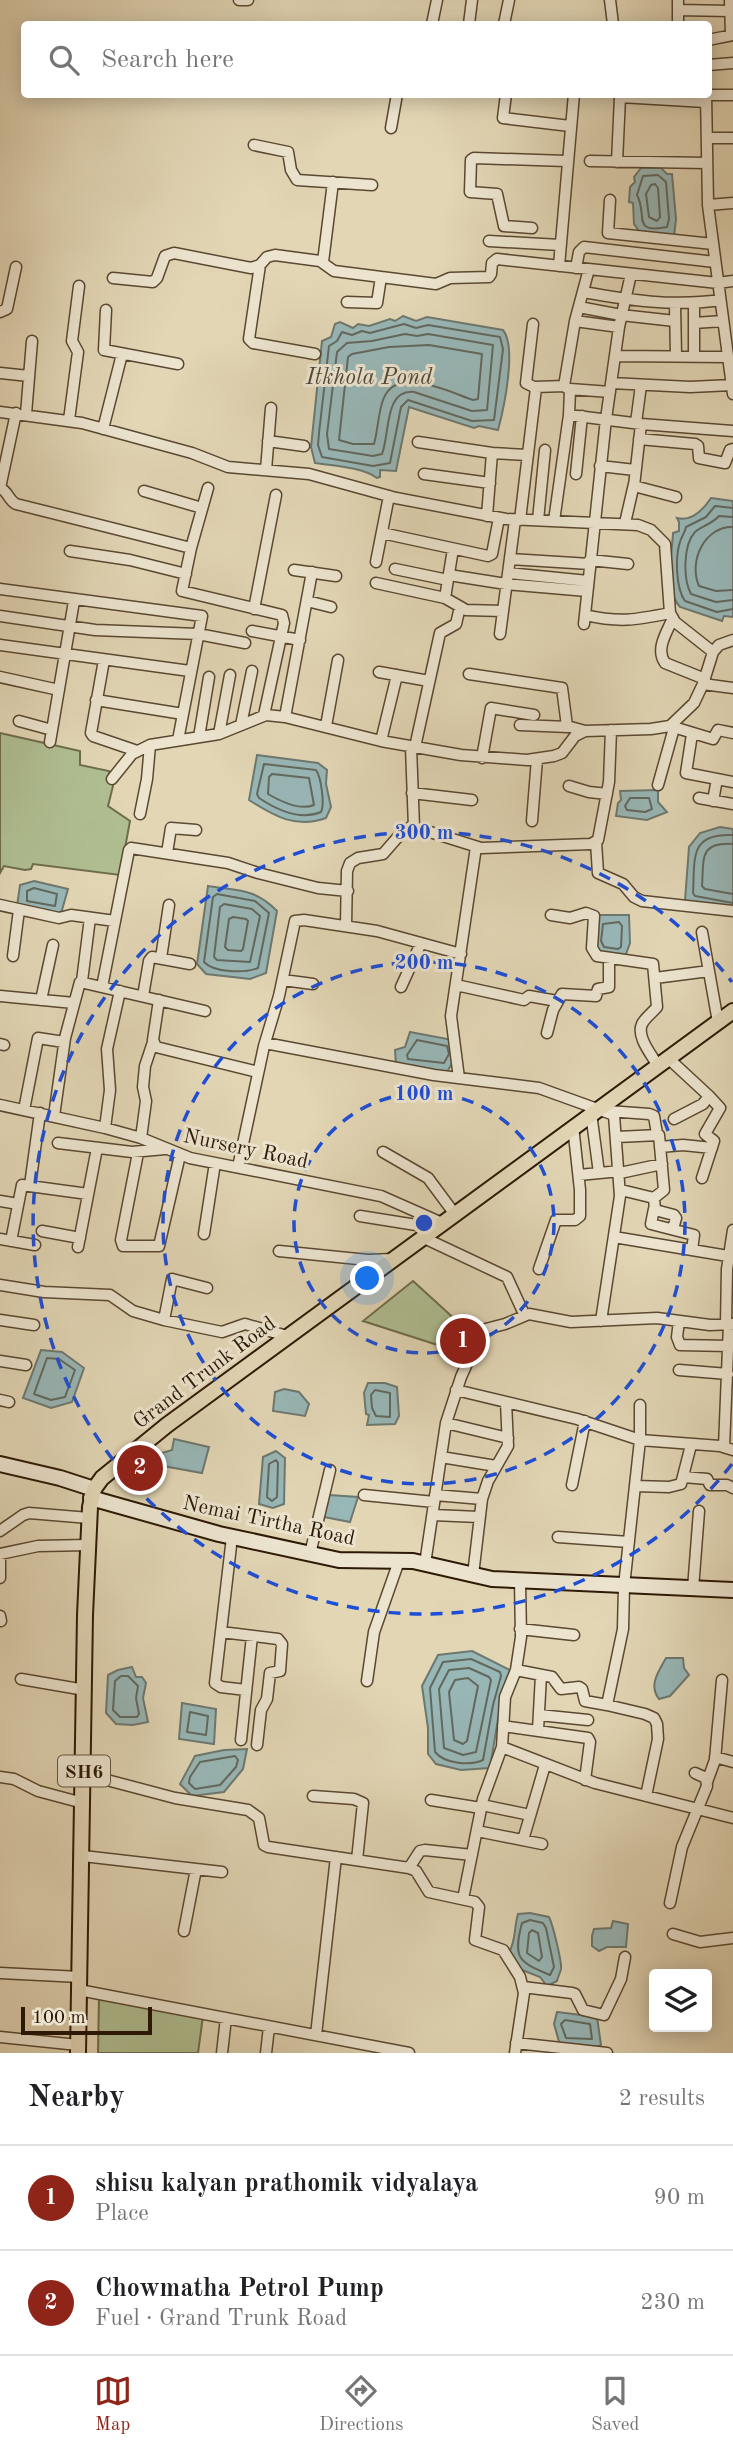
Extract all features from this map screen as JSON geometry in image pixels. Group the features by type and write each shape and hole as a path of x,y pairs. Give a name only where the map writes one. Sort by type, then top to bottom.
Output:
{"main road":[{"name":"Grand Trunk Road","path":"92,1494 102,1478 133,1452 454,1213 573,1126 599,1111 733,1011"},
{"name":"SH6","path":"78,2049 88,1545 92,1494"}],"street":[{"path":"239,0 248,0"},
{"path":"433,21 437,0"},
{"path":"469,21 472,0"},
{"path":"505,21 509,0"},
{"path":"610,0 613,21"},
{"path":"678,5 730,5 732,35 712,39"},
{"path":"712,65 733,63"},
{"path":"712,97 733,95"},
{"path":"391,128 396,98"},
{"path":"506,98 503,118 570,126"},
{"path":"558,266 574,98"},
{"path":"617,162 620,98"},
{"path":"533,324 526,383 535,387 611,388 641,385 732,390 708,205 706,98"},
{"path":"707,138 733,138"},
{"path":"254,145 288,152 291,170 297,180 372,185"},
{"path":"532,228 504,226 497,194 471,192 471,160 566,161"},
{"path":"590,161 707,163"},
{"path":"333,182 323,262 327,268 334,271 436,284 450,278 489,277 492,263 497,259 718,284 733,281"},
{"path":"610,200 608,233 713,244"},
{"path":"708,205 733,203"},
{"path":"489,241 560,245"},
{"path":"576,268 579,252 584,247 715,262"},
{"path":"113,278 154,281 165,256 174,253 251,268 275,255 323,262"},
{"path":"260,265 249,340 253,343 316,354"},
{"path":"0,312 7,310 16,267"},
{"path":"554,521 569,415 567,388 575,321 589,269"},
{"path":"631,274 621,315 606,419 584,620 628,621 671,615 713,652"},
{"path":"347,302 377,303 381,277"},
{"path":"69,420 78,352 72,341 79,286"},
{"path":"583,292 675,304 720,300"},
{"path":"675,304 676,356"},
{"path":"694,304 694,356"},
{"path":"579,307 675,321"},
{"path":"106,310 103,348 178,364"},
{"path":"575,321 619,327"},
{"path":"694,323 723,321"},
{"path":"32,341 29,376 21,414 0,488 8,492 11,501 16,504 191,548"},
{"path":"103,429 122,354"},
{"path":"616,356 694,356 730,361"},
{"path":"0,373 29,376"},
{"path":"625,523 634,484 641,385"},
{"path":"500,634 528,452 535,387"},
{"path":"266,470 271,408"},
{"path":"0,412 69,420 192,453 228,467 309,474 389,496 486,516 518,520 638,524 651,530 665,544 671,615 661,647 662,658 665,663 704,681 733,688"},
{"path":"569,415 638,424 733,430"},
{"path":"576,474 583,416"},
{"path":"639,439 695,444 698,446 699,458 725,463 730,450 733,449"},
{"path":"268,441 304,446"},
{"path":"418,442 492,453 563,451"},
{"path":"538,520 545,450"},
{"path":"486,516 492,453"},
{"path":"600,466 635,470"},
{"path":"424,474 490,483"},
{"path":"634,484 634,487 676,497"},
{"path":"208,488 191,548 183,592 282,615 284,623 264,715"},
{"path":"144,491 202,508"},
{"path":"254,609 276,495"},
{"path":"376,562 389,496"},
{"path":"382,533 485,556 492,554 499,518"},
{"path":"445,598 453,549"},
{"path":"70,551 130,560 186,573"},
{"path":"510,559 628,564"},
{"path":"395,569 506,584 588,586"},
{"path":"294,570 336,576"},
{"path":"285,717 312,572"},
{"path":"508,573 588,586"},
{"path":"376,583 445,598 468,610 503,611"},
{"path":"0,589 202,616"},
{"path":"178,740 190,671 207,599"},
{"path":"50,742 74,601"},
{"path":"307,601 331,607"},
{"path":"413,825 413,747 440,633 456,624 460,607"},
{"path":"0,616 94,631 198,635 245,643"},
{"path":"252,631 300,640"},
{"path":"658,785 672,727 694,703 713,652 719,645 733,639"},
{"path":"0,645 190,671"},
{"path":"104,660 90,729 92,735 137,751"},
{"path":"326,726 338,660"},
{"path":"242,725 253,671"},
{"path":"379,672 429,681"},
{"path":"469,674 562,688 568,727"},
{"path":"219,734 230,675"},
{"path":"381,741 397,675"},
{"path":"0,677 59,690"},
{"path":"199,737 209,677"},
{"path":"96,700 183,714"},
{"path":"482,758 491,708 534,715"},
{"path":"112,779 128,758 150,745 219,734 264,715 326,726 381,741 482,758 537,758 562,753 575,736 585,731"},
{"path":"19,721 52,730"},
{"path":"520,724 568,727 585,731 672,727 715,739 718,730 733,733"},
{"path":"611,730 607,794 596,842 598,873 623,884 638,899 733,911"},
{"path":"692,734 686,773 733,782"},
{"path":"140,814 150,745"},
{"path":"532,821 537,758"},
{"path":"713,801 717,779"},
{"path":"569,786 607,794"},
{"path":"412,793 472,800"},
{"path":"699,798 733,804"},
{"path":"413,825 476,847 596,842"},
{"path":"346,926 347,871 350,863 361,857 383,854 413,825"},
{"path":"167,853 172,828 197,830"},
{"path":"459,1078 451,1023 476,847"},
{"path":"102,987 130,849 228,863 318,888 348,891"},
{"path":"0,905 59,918 69,915 115,920"},
{"path":"161,958 169,905"},
{"path":"13,956 19,910"},
{"path":"551,915 570,918 586,913 594,916 593,953 597,956 651,962 654,967 657,1007 642,1023 644,1042 663,1062 720,1106 733,1105"},
{"path":"54,1116 64,1042 78,984 82,981 90,918"},
{"path":"238,1167 295,921 304,919 377,931 461,954"},
{"path":"702,932 718,1022"},
{"path":"401,988 421,943"},
{"path":"41,1000 53,945"},
{"path":"143,996 149,961 153,957 190,964"},
{"path":"547,1033 557,1001 565,992 596,996 598,989 609,987 610,958"},
{"path":"655,978 709,971"},
{"path":"283,980 313,984"},
{"path":"82,981 205,1011"},
{"path":"456,985 524,1000 529,996 557,1001"},
{"path":"105,1128 110,1090 107,1049 120,991"},
{"path":"0,996 74,1003"},
{"path":"141,1138 146,1101 143,1087 145,1066 153,1042 159,1000"},
{"path":"24,1110 38,1038 64,1042"},
{"path":"153,1042 156,1047 258,1072"},
{"path":"265,1043 459,1078 539,1088 615,1117 621,1190 601,1321"},
{"path":"674,1119 703,1104 709,1096"},
{"name":"Nursery Road","path":"0,1105 105,1128 141,1138 180,1155 381,1196 433,1229"},
{"path":"702,1178 713,1139 705,1134 720,1106"},
{"path":"599,1111 654,1116 664,1190 654,1203"},
{"path":"599,1111 599,1173"},
{"path":"30,1185 40,1113"},
{"path":"539,1269 556,1220 579,1219 579,1175 573,1126"},
{"path":"617,1137 657,1134"},
{"path":"58,1143 138,1153 165,1149"},
{"path":"660,1147 683,1144 712,1148"},
{"path":"42,1231 79,1242 97,1148"},
{"path":"383,1152 428,1178 454,1213"},
{"path":"138,1153 121,1240 124,1246 157,1248 160,1245 180,1155"},
{"path":"204,1234 215,1163"},
{"path":"579,1175 620,1172 662,1164"},
{"path":"35,1245 5,1240 22,1185 88,1194"},
{"path":"621,1190 654,1203 674,1216 676,1218 673,1229 694,1234 692,1250"},
{"path":"0,1200 18,1204"},
{"path":"360,1216 433,1229 507,1277 524,1314"},
{"path":"456,1390 585,1421 640,1440 729,1448 728,1256 733,1230"},
{"path":"614,1237 728,1256"},
{"path":"279,1251 373,1261 393,1259"},
{"path":"163,1320 172,1279 207,1288"},
{"path":"0,1285 44,1292 110,1294 133,1311 163,1320 222,1332 245,1324 287,1336"},
{"path":"425,1564 446,1423 480,1331 505,1324 524,1314 571,1322 657,1318 730,1324"},
{"path":"0,1320 34,1325"},
{"path":"679,1321 677,1337 680,1345 729,1346"},
{"path":"0,1361 26,1365"},
{"path":"679,1370 728,1374"},
{"path":"473,1575 482,1499 496,1466 506,1452 506,1402"},
{"path":"607,1705 622,1629 640,1440 640,1405"},
{"path":"572,1485 585,1421"},
{"path":"446,1423 508,1438"},
{"path":"635,1486 681,1484 691,1445"},
{"path":"441,1457 496,1466"},
{"name":"Nemai Tirtha Road","path":"0,1464 60,1478 92,1494 232,1537 339,1560 425,1564 492,1579 733,1590"},
{"path":"310,1554 330,1470"},
{"path":"684,1477 707,1479 710,1485 727,1485 733,1488"},
{"path":"364,1495 482,1499"},
{"path":"693,1589 699,1511"},
{"path":"0,1531 29,1513 89,1518"},
{"path":"433,1515 479,1517"},
{"path":"232,1537 215,1682 221,1687 246,1690"},
{"path":"558,1537 629,1542"},
{"path":"0,1554 49,1545 88,1545"},
{"path":"0,1561 0,1578"},
{"path":"367,1681 374,1632 399,1561"},
{"path":"463,1899 482,1806 502,1747 505,1697 516,1670 520,1629 520,1581"},
{"path":"520,1629 574,1635"},
{"path":"221,1632 278,1639 282,1644 280,1671 270,1673 257,1745"},
{"path":"241,1740 252,1636"},
{"path":"516,1670 555,1678 561,1689 579,1686 586,1701 654,1718 658,1739 646,1796"},
{"path":"538,1730 541,1675"},
{"path":"21,1679 85,1690"},
{"path":"670,1903 682,1847 715,1757 722,1679"},
{"path":"245,1704 262,1707"},
{"path":"539,1715 588,1720"},
{"path":"503,1727 588,1738 590,1742 585,1780"},
{"path":"502,1747 585,1780 733,1818"},
{"path":"715,1757 733,1762"},
{"path":"523,1840 545,1765"},
{"path":"695,1773 708,1782"},
{"path":"83,1774 175,1798 248,1810 259,1818 264,1845 409,1868 416,1871 429,1892 475,1902 479,1907 475,1940 503,1950 523,1987 516,2048 604,2053"},
{"path":"0,1777 15,1779 38,1791 83,1803"},
{"path":"313,1796 354,1799 363,1803 357,1860"},
{"path":"431,1800 530,1815"},
{"path":"477,1831 542,1844"},
{"path":"409,1868 419,1852 425,1850 472,1855"},
{"path":"83,1856 222,1872"},
{"path":"316,2035 336,1857"},
{"path":"184,1931 196,1869"},
{"path":"673,1934 700,1942 733,1938"},
{"path":"523,1987 575,1994 583,2010 604,2015 621,1979 625,1957"},
{"path":"0,1973 80,1984 226,2018 408,2053"},
{"path":"222,2053 226,2018"},
{"path":"266,2053 269,2026"},
{"path":"0,2037 78,2049"}],"green space":[{"path":"0,733 80,751 80,765 109,771 113,786 108,806 130,821 120,875 33,864 31,869 25,870 4,866 0,873"},
{"path":"413,1281 459,1323 447,1348 363,1321"},
{"path":"99,1997 203,2016 198,2053 98,2053"}],"water":[{"path":"641,168 661,168 667,174 672,174 676,219 674,236 641,234 634,224 633,203 629,202 630,187"},
{"name":"Itkhola Pond","path":"403,316 416,321 427,317 503,330 507,338 509,363 498,430 479,426 474,428 409,407 396,471 380,470 380,477 377,478 356,469 315,463 311,447 322,341 331,337 335,324 340,322 353,328 358,324 369,326 390,319 395,321"},
{"path":"711,498 733,501 733,617 724,616 722,621 680,607 670,582 673,533 679,531 677,518 692,517 701,511"},
{"path":"257,755 318,763 327,770 326,784 331,807 326,818 305,822 286,819 249,800"},
{"path":"658,790 658,802 667,812 647,820 616,816 621,800 620,791"},
{"path":"720,827 733,829 733,910 685,901 689,847 700,833"},
{"path":"34,881 68,889 60,917 17,906 20,885"},
{"path":"208,886 253,894 277,911 266,973 250,979 206,974 197,964"},
{"path":"597,915 629,915 630,943 625,957 602,954 596,950"},
{"path":"410,1032 453,1040 457,1055 447,1072 396,1065 395,1050 405,1047"},
{"path":"41,1350 62,1352 84,1368 72,1402 51,1408 23,1398"},
{"path":"368,1383 385,1383 397,1387 399,1416 395,1424 367,1425 369,1415 366,1414 364,1393"},
{"path":"284,1389 299,1392 309,1404 305,1416 273,1411 275,1392"},
{"path":"174,1439 209,1447 202,1473 152,1464 162,1453 172,1450"},
{"path":"276,1451 285,1458 284,1504 273,1508 259,1504 263,1457"},
{"path":"329,1495 358,1497 350,1522 324,1517"},
{"path":"472,1651 510,1670 500,1707 490,1768 461,1770 436,1764 428,1754 428,1728 422,1686 438,1655"},
{"path":"666,1658 683,1658 684,1668 689,1675 670,1696 659,1699 654,1689 655,1683"},
{"path":"132,1667 136,1677 142,1677 146,1683 143,1698 148,1722 116,1724 106,1713 108,1675"},
{"path":"182,1703 216,1709 214,1744 179,1739"},
{"path":"247,1749 243,1769 224,1792 192,1796 180,1784 195,1756"},
{"path":"530,1913 549,1917 557,1943 561,1969 557,1981 547,1986 540,1977 517,1968 509,1952 518,1914"},
{"path":"613,1921 628,1924 626,1947 607,1947 599,1951 592,1946 594,1929 611,1928"},
{"path":"557,2012 597,2017 601,2045 595,2048 560,2045 554,2024"}],"place":[{"name":"shisu kalyan prathomik vidyalaya","path":"463,1341"},
{"name":"Chowmatha Petrol Pump","path":"140,1468"}]}
